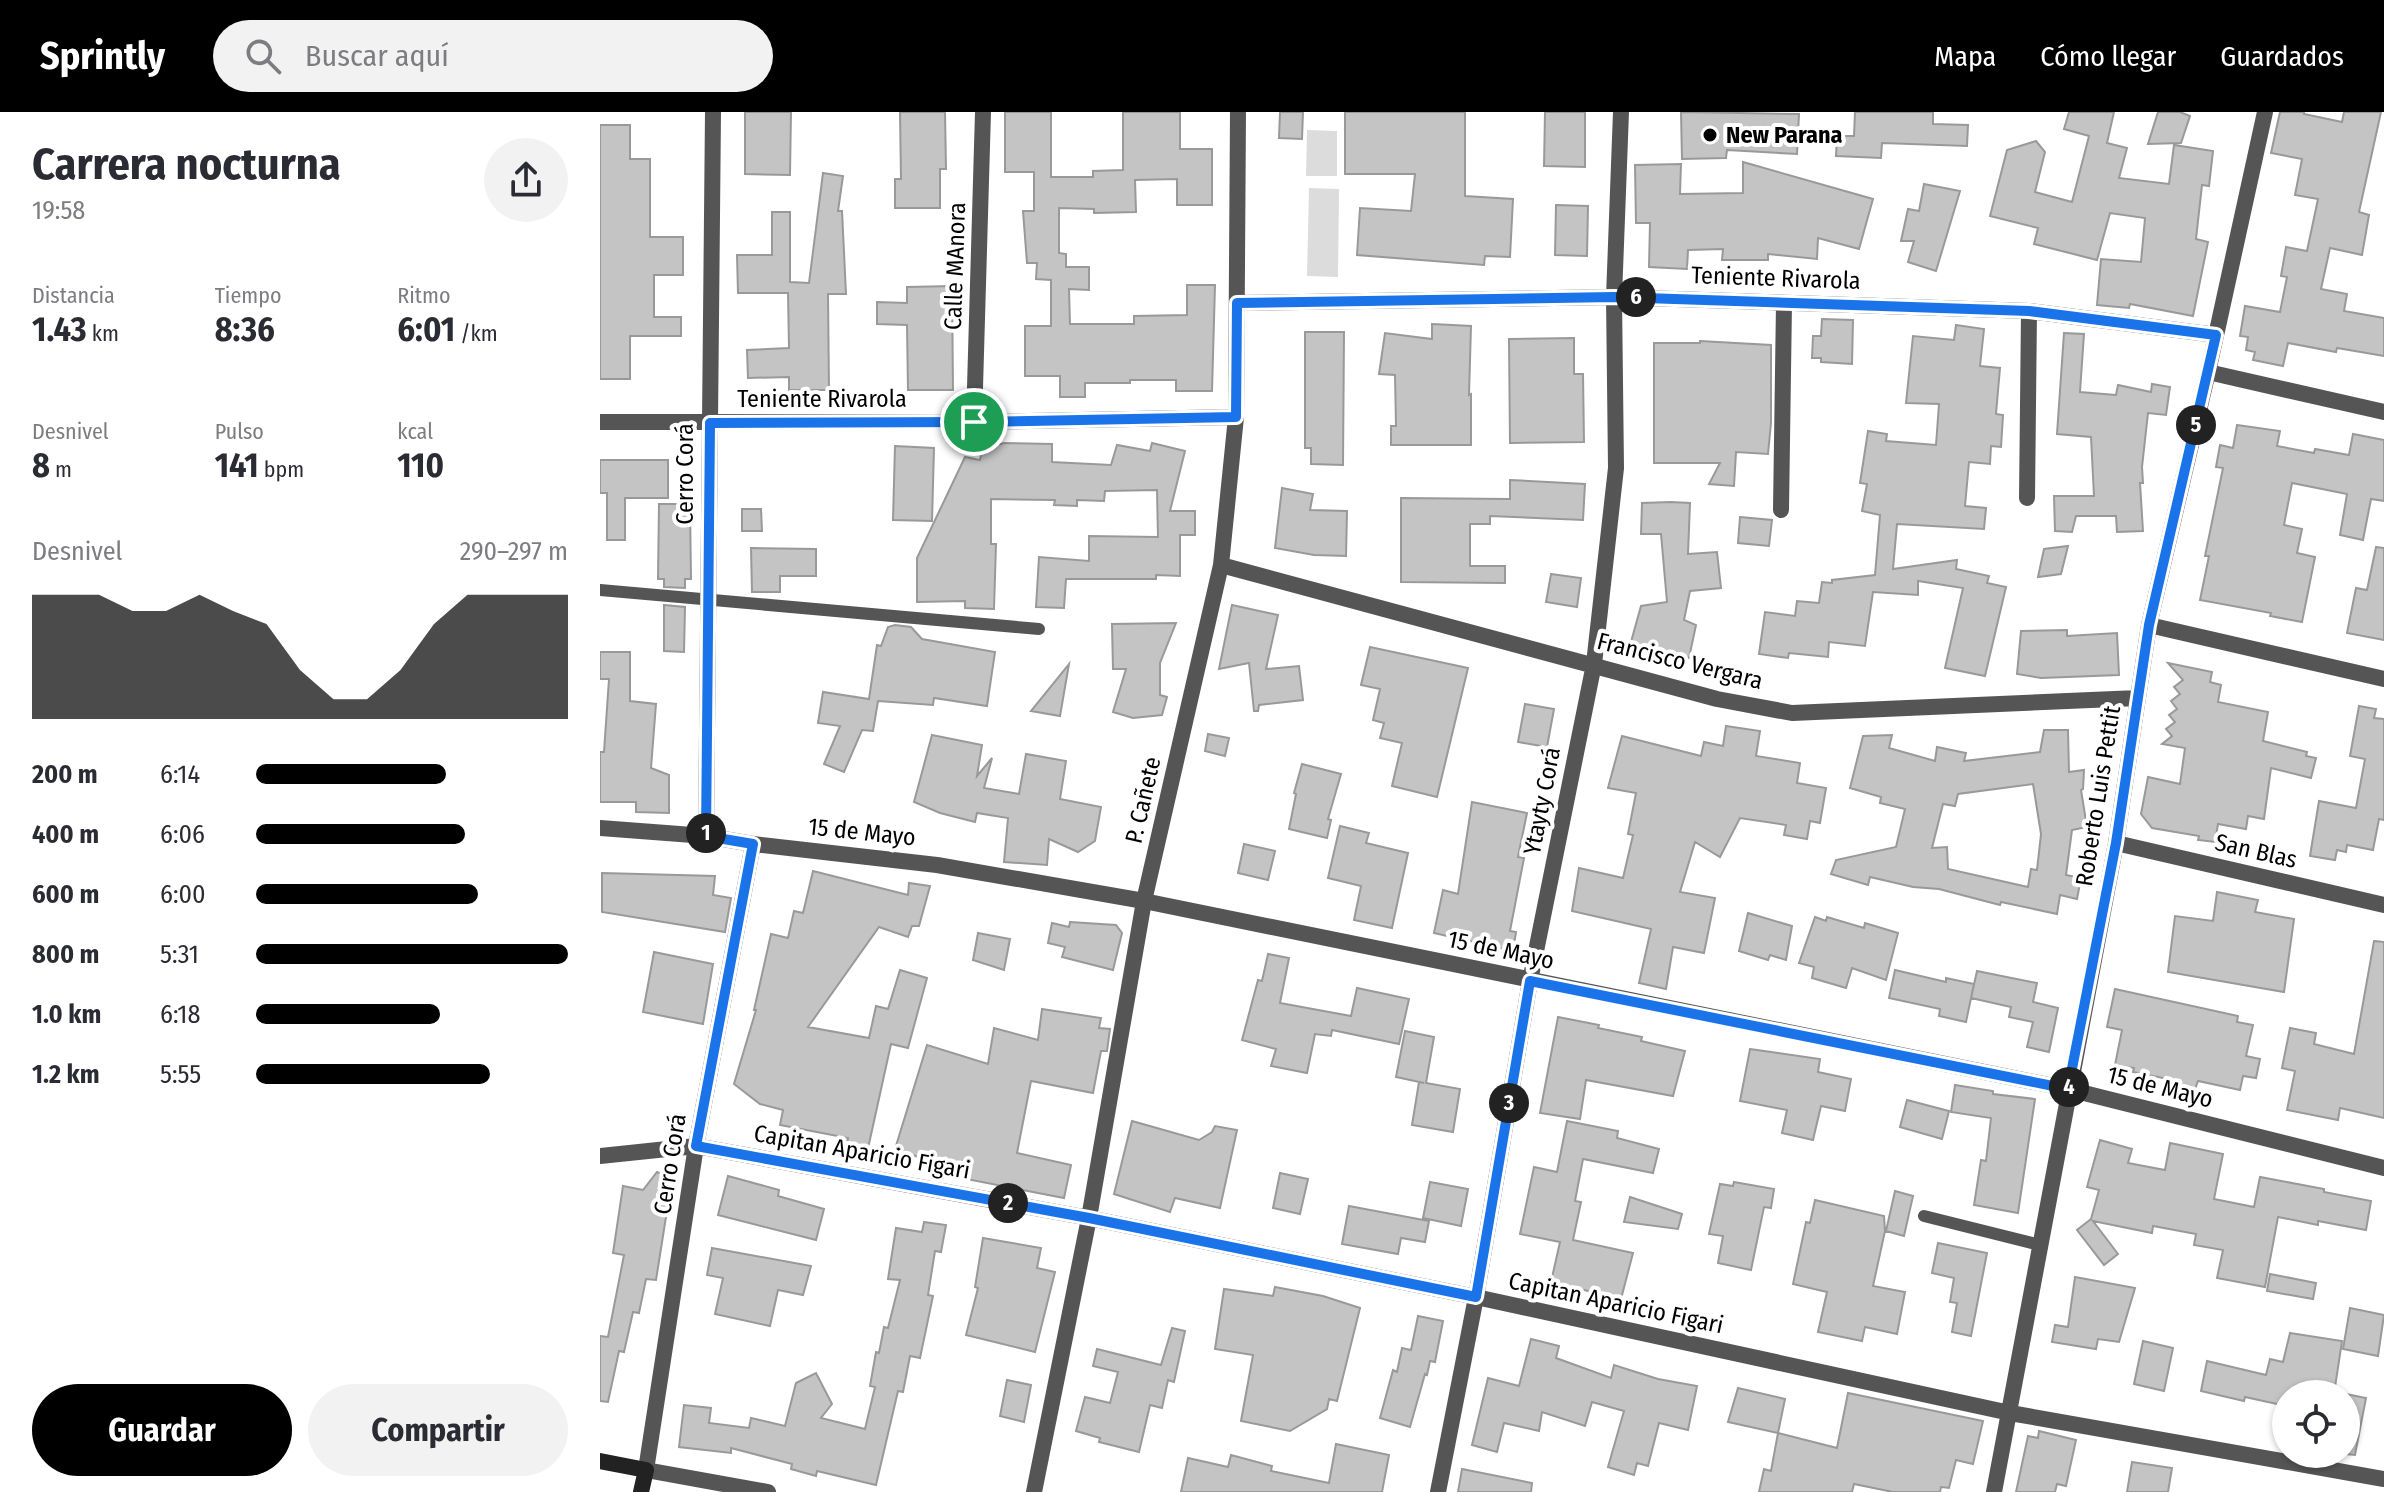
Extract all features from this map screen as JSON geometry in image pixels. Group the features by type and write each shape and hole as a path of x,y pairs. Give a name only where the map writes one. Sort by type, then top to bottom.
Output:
{"main road":[{"path":"600,1461 646,1470"},
{"name":"Cerro Corá","path":"641,1492 646,1470"}],"street":[{"name":"Cerro Corá","path":"706,836 713,112"},
{"name":"Calle MAnora","path":"974,422 983,112"},
{"name":"P. Cañete","path":"1034,1492 1089,1218 1144,901 1221,565 1236,417 1238,112"},
{"name":"Ytayty Corá","path":"1438,1492 1476,1297 1530,981 1594,664 1616,468 1614,297 1621,112"},
{"name":"Roberto Luis Pettit","path":"1994,1492 2116,843 2149,625 2265,112"},
{"name":"Teniente Rivarola","path":"1237,303 1614,297 2029,311 2216,335"},
{"path":"1781,510 1784,303"},
{"path":"2027,498 2029,311"},
{"path":"2208,372 2384,412"},
{"name":"Teniente Rivarola","path":"600,422 974,422 1236,417"},
{"name":"Francisco Vergara","path":"1221,565 1717,699 1792,713 2138,698"},
{"path":"2149,625 2384,679"},
{"name":"15 de Mayo","path":"600,828 706,836 937,865 1144,901 2068,1089 2384,1168"},
{"name":"San Blas","path":"2116,843 2384,905"},
{"name":"Cerro Corá","path":"646,1470 696,1146 753,844"},
{"name":"Capitan Aparicio Figari","path":"600,1156 696,1146 1089,1218 1476,1297 2010,1413 2384,1479"},
{"path":"646,1470 768,1492"}],"lane":[{"path":"600,590 1039,629"},
{"path":"1924,1216 2040,1245"}],"shaded area":[{"path":"1307,130 1337,131 1337,176 1306,176"},
{"path":"1309,188 1339,189 1338,277 1307,276"}],"building":[{"path":"745,112 791,112 790,175 745,174"},
{"path":"900,112 945,112 946,169 940,169 940,208 895,208 895,179 901,179"},
{"path":"1005,112 1051,112 1051,177 1093,177 1093,171 1123,170 1123,112 1180,112 1180,149 1212,149 1212,205 1177,205 1177,179 1135,180 1136,212 1094,213 1094,209 1059,208 1059,253 1066,254 1066,267 1089,267 1089,290 1069,289 1070,324 1134,324 1134,316 1187,315 1187,285 1215,285 1212,391 1176,391 1176,380 1130,380 1130,383 1085,383 1085,397 1060,397 1060,376 1025,376 1025,326 1051,326 1051,280 1036,279 1037,263 1027,263 1023,211 1034,211 1034,172 1005,172"},
{"path":"1280,112 1303,112 1302,139 1279,138"},
{"path":"1345,112 1465,112 1465,196 1513,199 1510,257 1485,256 1484,265 1357,255 1360,208 1411,211 1415,174 1345,174"},
{"path":"1545,112 1585,112 1585,167 1544,166"},
{"path":"1681,112 1799,114 1797,154 1727,150 1726,158 1682,159"},
{"path":"1855,112 1933,112 1933,124 1968,125 1967,146 1882,143 1881,158 1836,156 1837,136 1854,136"},
{"path":"2069,112 2114,112 2107,143 2127,148 2119,178 2169,184 2174,145 2213,151 2209,186 2202,185 2196,239 2208,242 2193,316 2130,304 2129,308 2097,305 2101,259 2141,262 2145,218 2110,213 2097,260 2034,244 2038,228 1990,216 2007,150 2036,141 2045,152 2035,192 2072,202 2089,136 2064,129"},
{"path":"2158,112 2180,112 2190,116 2181,143 2148,144"},
{"path":"2280,112 2304,112 2342,122 2344,112 2381,112 2359,212 2369,215 2362,255 2330,248 2321,289 2347,294 2344,311 2384,318 2384,356 2337,348 2336,352 2288,343 2283,366 2253,360 2255,352 2246,350 2248,337 2240,336 2245,306 2280,312 2287,277 2281,276 2286,247 2307,251 2318,199 2295,195 2302,159 2271,153"},
{"path":"600,125 630,125 630,159 650,159 650,237 683,237 683,275 654,275 654,317 681,317 681,336 630,336 630,379 600,379"},
{"path":"1743,162 1873,199 1859,249 1818,238 1817,259 1768,254 1768,260 1722,260 1723,249 1688,250 1687,269 1649,267 1650,223 1636,223 1635,165 1681,164 1680,194 1743,193"},
{"path":"823,173 843,176 838,211 842,211 846,294 828,294 829,390 789,390 789,377 748,378 747,350 789,348 788,293 738,293 737,255 772,255 772,212 790,212 790,282 809,283"},
{"path":"1924,184 1960,191 1936,271 1908,262 1914,241 1901,241 1908,209 1919,211"},
{"path":"1556,205 1588,206 1587,256 1555,255"},
{"path":"952,286 953,390 908,390 907,325 877,324 877,302 907,303 907,287"},
{"path":"1822,319 1853,320 1852,364 1821,362 1821,358 1812,358 1813,336 1821,336"},
{"path":"1432,324 1471,326 1471,445 1391,445 1391,426 1396,426 1395,375 1379,374 1385,333 1432,339"},
{"path":"1956,325 1984,329 1980,366 2000,368 1996,414 2003,415 2001,447 1991,446 1990,464 1969,462 1965,506 1986,508 1984,529 1897,524 1893,569 1957,560 1956,569 1989,576 1987,583 2006,587 1985,676 1945,668 1963,588 1918,581 1918,595 1873,592 1865,646 1829,642 1828,657 1789,653 1788,658 1759,654 1765,612 1795,616 1797,601 1819,603 1822,582 1875,575 1880,515 1862,511 1867,484 1860,483 1868,431 1887,434 1886,441 1936,445 1939,404 1906,403 1913,336 1954,340"},
{"path":"1305,332 1344,332 1343,465 1311,464 1311,448 1305,448"},
{"path":"2064,333 2084,334 2080,392 2116,395 2118,385 2151,392 2152,384 2170,387 2166,415 2148,413 2143,483 2140,483 2143,531 2117,532 2116,516 2076,516 2072,532 2055,531 2054,496 2094,496 2091,437 2057,434"},
{"path":"1574,338 1574,374 1583,374 1584,442 1510,443 1509,339"},
{"path":"1700,341 1771,345 1768,454 1736,452 1734,486 1709,484 1720,463 1654,463 1654,343"},
{"path":"2237,425 2280,431 2277,446 2314,453 2315,449 2349,455 2353,434 2384,440 2384,501 2371,499 2363,540 2340,535 2347,494 2292,483 2284,525 2302,529 2297,553 2315,557 2302,622 2200,600 2209,556 2205,556 2223,468 2216,467 2220,445 2233,448"},
{"path":"1004,443 1052,444 1052,462 1111,465 1117,445 1150,451 1152,443 1185,451 1170,511 1195,511 1195,535 1180,535 1180,576 1066,579 1064,608 1036,607 1039,557 1089,561 1089,536 1158,537 1157,490 1105,491 1104,501 1077,500 1077,506 1054,505 1055,500 991,499 991,544 996,544 994,609 965,608 965,601 917,602 917,558 965,457 980,460 982,450"},
{"path":"895,446 934,448 932,521 893,520"},
{"path":"600,460 668,460 668,498 625,498 625,540 607,540 607,493 600,493"},
{"path":"1510,480 1585,484 1583,520 1490,516 1490,524 1470,524 1470,566 1505,566 1505,583 1401,582 1401,498 1510,499"},
{"path":"1282,488 1313,494 1310,510 1347,511 1346,556 1314,555 1275,548"},
{"path":"1642,503 1690,503 1688,554 1717,552 1721,588 1690,591 1684,620 1696,625 1689,658 1667,653 1666,659 1629,649 1641,606 1667,602 1661,534 1641,534"},
{"path":"659,504 690,504 691,579 685,579 685,588 664,587 664,579 658,579"},
{"path":"742,509 761,509 762,531 742,531"},
{"path":"1740,517 1772,520 1769,546 1738,543"},
{"path":"2068,546 2061,574 2038,577 2044,549"},
{"path":"2376,547 2384,548 2384,640 2347,633 2356,588 2367,590"},
{"path":"751,548 816,549 816,576 780,576 780,592 752,592"},
{"path":"1551,574 1581,578 1577,607 1546,602"},
{"path":"664,605 685,607 684,652 664,651"},
{"path":"1232,605 1278,615 1266,669 1299,666 1303,700 1259,705 1258,711 1254,711 1249,663 1219,669"},
{"path":"1176,623 1160,663 1160,695 1167,697 1162,715 1133,718 1113,712 1126,669 1113,669 1112,624"},
{"path":"888,627 911,627 922,639 995,652 987,706 934,698 933,705 878,701 873,731 862,730 844,772 824,764 840,726 818,723 823,692 869,699 877,645 881,646"},
{"path":"2067,630 2067,636 2117,633 2119,675 2041,678 2017,674 2021,631"},
{"path":"1370,647 1468,668 1437,797 1392,786 1402,743 1380,738 1384,723 1373,720 1380,689 1361,685"},
{"path":"600,652 630,652 630,701 656,704 651,768 669,775 669,813 636,812 636,802 600,802 600,752 604,752 609,679 600,679"},
{"path":"2168,663 2212,672 2210,682 2221,685 2218,702 2268,712 2263,741 2307,752 2306,756 2316,758 2311,778 2271,768 2264,819 2248,816 2246,829 2218,824 2215,842 2152,828 2141,814 2148,777 2180,784 2185,748 2162,744 2172,736 2166,729 2175,722 2169,715 2177,709 2171,701 2180,694 2174,687 2183,680"},
{"path":"1069,664 1060,716 1031,711"},
{"path":"1525,704 1554,709 1547,747 1518,742"},
{"path":"2359,706 2376,709 2374,718 2384,719 2384,820 2379,819 2373,850 2347,845 2346,852 2337,850 2335,860 2310,856 2319,801 2356,808 2365,759 2350,756"},
{"path":"1726,726 1760,731 1756,756 1800,763 1797,783 1826,788 1820,823 1810,821 1807,839 1784,835 1786,825 1740,818 1720,857 1695,842 1680,892 1715,898 1704,953 1673,947 1666,989 1639,983 1651,929 1572,911 1579,868 1623,878 1633,835 1628,834 1636,793 1608,788 1622,736 1701,756 1704,742 1723,746"},
{"path":"2044,730 2068,730 2069,772 2084,770 2081,790 2087,827 2072,830 2066,875 2081,878 2077,899 2060,895 2057,914 1870,877 1868,885 1831,874 1836,860 1896,847 1905,809 1880,803 1881,797 1850,788 1863,736 1892,735 1889,748 1935,761 1937,747 1966,753 1964,761 2040,752","holes":["2033,784 2041,834 2037,870 2031,869 2028,887 1948,869 1947,847 1932,848 1943,804 1955,806 1958,794"]},
{"path":"1208,734 1229,738 1225,756 1205,751"},
{"path":"932,735 982,745 977,776 992,758 984,788 1019,794 1026,754 1066,761 1060,799 1101,807 1095,841 1078,852 1049,839 1047,865 1004,862 1008,818 977,813 975,822 914,802"},
{"path":"1302,764 1341,774 1328,819 1331,820 1327,838 1289,829"},
{"path":"1472,802 1527,813 1518,857 1524,858 1510,931 1516,932 1513,951 1434,933 1443,890 1458,894"},
{"path":"1340,826 1369,833 1366,843 1408,853 1392,928 1354,920 1361,886 1328,878"},
{"path":"1244,844 1275,851 1268,880 1238,873"},
{"path":"813,871 908,895 909,883 930,886 919,926 912,926 908,937 879,927 808,1027 869,1038 876,1006 888,1009 900,970 927,978 908,1048 891,1044 865,1162 843,1157 848,1138 780,1125 783,1110 760,1104 734,1084 756,1010 771,934 788,938 794,911 803,913"},
{"path":"602,873 715,876 713,895 731,898 725,932 602,912"},
{"path":"2217,892 2258,900 2255,912 2294,919 2284,992 2168,972 2175,916 2213,921"},
{"path":"1748,913 1792,926 1786,960 1770,955 1768,960 1739,951"},
{"path":"1815,917 1826,921 1827,917 1864,928 1865,923 1898,933 1886,980 1852,968 1846,988 1812,978 1814,967 1799,963"},
{"path":"1070,922 1116,925 1122,933 1113,970 1062,957 1065,947 1048,943 1052,923 1069,927"},
{"path":"978,933 1010,939 1004,970 973,960"},
{"path":"2374,941 2384,942 2384,1118 2340,1108 2338,1120 2287,1110 2295,1071 2282,1068 2290,1028 2316,1033 2314,1044 2354,1054"},
{"path":"654,952 713,964 703,1024 643,1012"},
{"path":"1268,954 1289,958 1280,1003 1351,1016 1357,988 1409,999 1399,1044 1332,1030 1331,1036 1315,1034 1307,1073 1271,1066 1276,1049 1242,1040"},
{"path":"1895,970 1946,982 1946,978 1974,984 1966,1022 1939,1016 1940,1009 1889,998"},
{"path":"1977,971 2037,983 2033,1002 2058,1008 2049,1052 2027,1047 2033,1022 2009,1017 2011,1007 1971,998"},
{"path":"2115,989 2238,1016 2237,1022 2253,1025 2246,1056 2260,1059 2256,1078 2243,1076 2240,1090 2198,1081 2194,1092 2171,1084 2173,1080 2115,1065 2122,1030 2107,1027"},
{"path":"1042,1009 1101,1018 1099,1028 1110,1029 1107,1051 1101,1051 1093,1093 1031,1081 1017,1153 1071,1165 1064,1198 925,1171 927,1160 895,1149 927,1045 988,1064 994,1028 1038,1040"},
{"path":"1558,1017 1599,1025 1598,1028 1642,1037 1641,1041 1685,1051 1673,1096 1586,1080 1580,1119 1540,1113"},
{"path":"1405,1031 1434,1037 1426,1083 1460,1089 1453,1132 1412,1125 1419,1082 1424,1083 1396,1077"},
{"path":"1750,1049 1820,1059 1818,1072 1851,1079 1845,1111 1821,1106 1813,1140 1782,1133 1787,1110 1740,1101"},
{"path":"1955,1085 2035,1099 2018,1213 1974,1205 1981,1160 1986,1161 1991,1118 1951,1112"},
{"path":"1907,1100 1949,1111 1942,1139 1900,1127"},
{"path":"1132,1121 1199,1140 1212,1132 1215,1126 1237,1130 1220,1208 1175,1198 1170,1212 1114,1194"},
{"path":"1567,1121 1618,1131 1617,1138 1659,1149 1653,1173 1583,1159 1575,1201 1581,1202 1573,1240 1633,1253 1621,1299 1551,1282 1560,1242 1520,1234 1534,1167 1557,1172"},
{"path":"2100,1140 2132,1149 2128,1163 2165,1170 2170,1143 2223,1154 2214,1199 2254,1207 2260,1177 2371,1201 2366,1230 2278,1217 2265,1287 2217,1278 2223,1250 2194,1245 2196,1234 2153,1226 2152,1233 2093,1221 2118,1254 2104,1265 2077,1230 2091,1219 2099,1190 2087,1187"},
{"path":"657,1172 672,1179 656,1280 646,1279 639,1313 633,1312 624,1352 619,1351 608,1402 600,1401 600,1336 608,1337 624,1255 613,1253 623,1186 643,1190"},
{"path":"1280,1173 1308,1179 1300,1214 1273,1208"},
{"path":"728,1176 779,1190 778,1196 824,1209 816,1240 718,1215"},
{"path":"1430,1182 1468,1189 1461,1226 1423,1218"},
{"path":"1734,1182 1774,1189 1771,1208 1764,1207 1751,1270 1718,1263 1723,1236 1709,1234 1720,1184 1733,1186"},
{"path":"1895,1191 1913,1196 1904,1236 1886,1231"},
{"path":"1630,1197 1682,1214 1678,1229 1624,1222"},
{"path":"1815,1200 1884,1216 1885,1231 1873,1286 1905,1292 1897,1334 1865,1327 1862,1341 1818,1332 1827,1292 1793,1284 1806,1222 1810,1223"},
{"path":"1349,1206 1429,1221 1425,1242 1401,1238 1398,1254 1342,1244"},
{"path":"924,1222 946,1225 941,1252 935,1251 928,1295 933,1296 920,1358 910,1356 903,1392 898,1391 876,1485 817,1471 816,1476 791,1469 792,1464 731,1448 731,1453 679,1447 684,1405 711,1408 709,1423 749,1428 751,1418 785,1426 796,1383 816,1373 832,1404 821,1418 865,1429 875,1387 870,1386 876,1352 879,1353 884,1327 888,1328 900,1280 888,1279 896,1228 922,1232"},
{"path":"983,1238 1041,1248 1037,1268 1055,1272 1035,1352 966,1335 978,1288 975,1287"},
{"path":"1938,1243 1987,1253 1971,1336 1952,1332 1957,1303 1950,1302 1954,1278 1932,1273"},
{"path":"712,1248 811,1266 803,1295 778,1290 770,1326 715,1314 723,1278 707,1275"},
{"path":"2270,1274 2316,1283 2313,1299 2267,1291"},
{"path":"2075,1277 2135,1288 2119,1342 2098,1339 2096,1349 2052,1342 2055,1325 2068,1327"},
{"path":"1275,1287 1323,1296 1360,1308 1337,1401 1329,1399 1327,1409 1290,1431 1241,1421 1253,1355 1215,1349 1224,1289 1273,1296"},
{"path":"2350,1308 2384,1315 2378,1356 2343,1349"},
{"path":"1418,1316 1443,1321 1435,1362 1430,1361 1425,1374 1410,1427 1380,1418 1393,1370 1397,1372 1402,1348 1411,1350"},
{"path":"1172,1328 1185,1331 1174,1382 1168,1380 1162,1408 1150,1405 1139,1452 1099,1442 1100,1438 1076,1431 1085,1397 1110,1403 1118,1372 1093,1366 1097,1349 1161,1365"},
{"path":"2290,1333 2342,1341 2336,1380 2272,1380 2272,1403 2245,1397 2244,1401 2201,1391 2207,1361 2266,1375 2270,1359 2283,1362"},
{"path":"1531,1339 1559,1346 1556,1358 1611,1378 1614,1365 1658,1379 1697,1386 1688,1430 1659,1423 1648,1466 1637,1463 1634,1475 1608,1467 1624,1411 1592,1402 1585,1426 1542,1412 1539,1431 1504,1423 1497,1452 1472,1445 1488,1378 1519,1386"},
{"path":"2143,1341 2173,1348 2164,1391 2134,1384"},
{"path":"1007,1380 1031,1385 1024,1422 1000,1416"},
{"path":"1738,1388 1785,1399 1778,1433 1728,1422"},
{"path":"1848,1393 1983,1421 1973,1464 1956,1460 1949,1488 1941,1487 1940,1492 1893,1492 1854,1484 1852,1492 1759,1492 1764,1469 1771,1471 1778,1433 1837,1448"},
{"path":"2360,1397 2366,1398 2360,1429"},
{"path":"2039,1431 2076,1440 2066,1486 2057,1484 2055,1492 2016,1492 2028,1436 2038,1438"},
{"path":"1336,1444 1389,1455 1382,1492 1181,1492 1188,1458 1228,1467 1231,1455 1272,1466 1271,1471 1329,1483"},
{"path":"2132,1462 2172,1468 2168,1492 2127,1492"},
{"path":"1462,1469 1532,1483 1531,1492 1458,1492"}],"place":[{"name":"New Parana","path":"1710,135"}],"route":[{"path":"1614,297 2029,311 2216,335 2149,625 2116,843 2068,1089 1530,981 1476,1297 1089,1218 696,1146 753,844 706,836 710,423 974,422 1236,417 1237,303 1614,297"}]}
